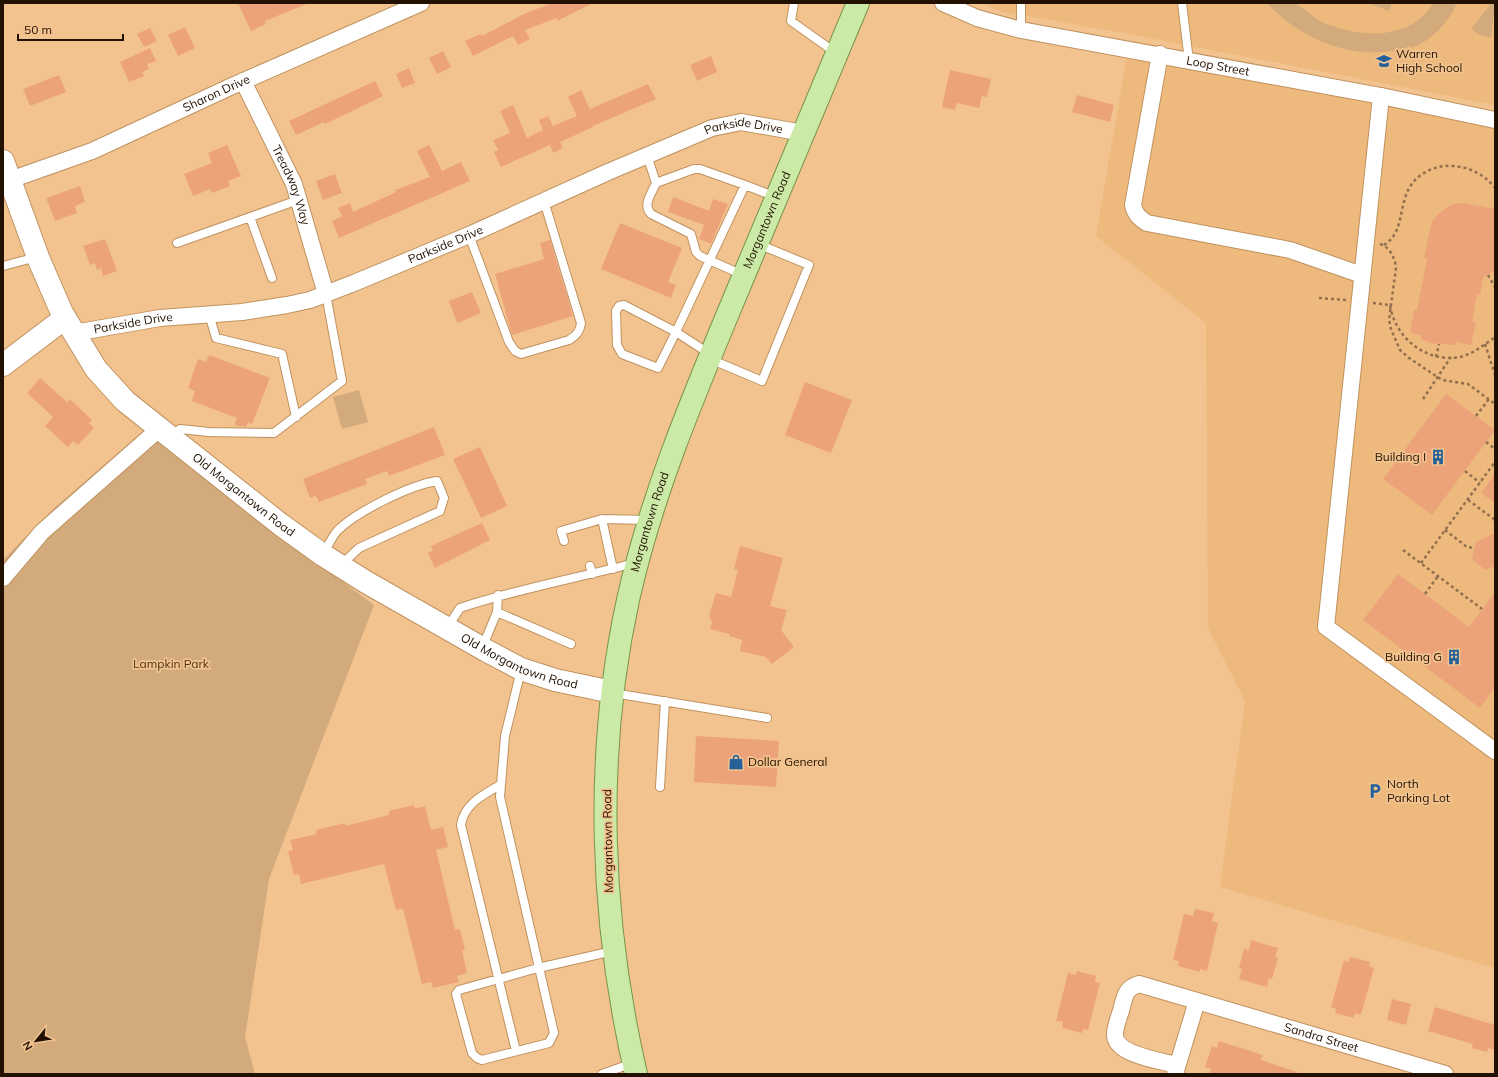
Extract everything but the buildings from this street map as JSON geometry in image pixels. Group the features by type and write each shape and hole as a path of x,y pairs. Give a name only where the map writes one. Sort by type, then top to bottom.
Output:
{"main road":[{"name":"Morgantown Road","path":"635,1069 624,1023 614,951 607,880 606,827 606,766 612,692 628,601 649,520 669,461 710,357 858,3"}],"street":[{"name":"Sharon Drive","path":"7,171 92,151 243,81 421,3"},
{"name":"Loop Street","path":"943,3 977,18 1021,30 1160,54 1189,61 1382,96 1495,120"},
{"path":"1160,54 1133,205 1135,213 1147,223 1290,250 1362,275"},
{"name":"Treadway Way","path":"243,81 294,184 326,294"},
{"path":"1382,96 1326,627 1495,751"},
{"name":"Parkside Drive","path":"3,365 69,326 208,314 287,305 326,294 469,235 647,155 712,128 732,122 751,122 803,133"},
{"name":"Old Morgantown Road","path":"7,171 50,287 69,326 96,369 111,388 274,520 332,560 447,629 521,669 555,680 612,692"},
{"path":"3,578 42,532 165,433"},
{"name":"Sandra Street","path":"1176,1070 1130,1053 1122,1049 1117,1043 1114,1034 1126,991 1131,986 1138,984 1445,1074"},
{"path":"1176,1070 1197,1001"}],"lane":[{"path":"794,3 791,21 836,54"},
{"path":"1021,3 1021,30"},
{"path":"1182,3 1189,61"},
{"path":"647,155 656,183 646,204 647,210 651,214 691,234 696,252 744,275"},
{"path":"656,183 694,169 700,169 776,198"},
{"path":"745,185 676,332 658,368 654,368 622,354 617,345 616,311 619,306 624,305 676,332 710,357 762,380 809,265 757,244"},
{"path":"177,243 298,200"},
{"path":"469,235 509,342 515,351 521,354 569,340 576,336 580,329 581,323 544,201"},
{"path":"250,217 272,278"},
{"path":"3,266 38,257"},
{"path":"165,433 180,429 208,432 274,433 342,381 326,294"},
{"path":"208,314 216,338 282,354 296,417"},
{"path":"437,481 444,498 440,511 332,560 337,531 368,509 424,482 437,481"},
{"path":"564,541 561,531 575,526 602,520 649,520"},
{"path":"602,520 613,569"},
{"path":"575,526 578,535"},
{"path":"447,629 460,608 591,570 613,569 638,563"},
{"path":"482,648 497,612 498,596"},
{"path":"497,612 571,644"},
{"path":"521,669 505,736 500,785 502,813 538,968 554,1034 549,1043 482,1060 477,1058 472,1053 456,994 459,990 538,968 614,951"},
{"path":"612,692 767,718"},
{"path":"660,787 665,701"},
{"path":"500,785 476,800 467,809 462,816 461,825 516,1051"},
{"path":"602,1074 635,1069"}],"path":[{"path":"1384,245 1393,238 1396,232 1406,192 1409,186 1429,170 1448,166 1468,168 1484,176 1495,188"},
{"path":"1376,242 1384,245 1393,255 1396,268 1390,305 1391,330 1400,350 1409,358 1442,380 1468,384 1495,404"},
{"path":"1488,275 1495,287"},
{"path":"1319,298 1350,301"},
{"path":"1368,302 1390,305"},
{"path":"1390,305 1392,314 1403,334 1414,347 1428,355 1460,357 1473,352 1495,337"},
{"path":"1436,356 1439,344"},
{"path":"1486,344 1495,375"},
{"path":"1423,399 1451,357"},
{"path":"1476,416 1489,399"},
{"path":"1486,442 1495,449"},
{"path":"1421,563 1495,462"},
{"path":"1492,467 1495,470"},
{"path":"1465,471 1480,483"},
{"path":"1468,500 1495,520"},
{"path":"1445,530 1467,547 1474,548"},
{"path":"1403,550 1482,609"},
{"path":"1425,594 1438,576"}],"shaded area":[{"name":"Warren High School","path":"982,3 1495,3 1495,105 1134,35 999,11"},
{"path":"1128,50 1495,120 1495,968 1220,887 1245,701 1208,628 1206,323 1096,236"}],"green space":[{"path":"1292,2 1320,21 1334,27 1366,33 1382,33 1411,25 1423,16 1433,3 1457,3 1449,18 1439,30 1426,40 1412,48 1411,46 1392,51 1372,52 1353,51 1333,46 1315,38 1297,29 1281,17 1267,3"},
{"path":"1369,3 1392,3 1389,11"},
{"path":"1490,3 1495,3 1491,38 1480,35 1471,29"},
{"path":"359,390 368,422 342,429 333,397"},
{"name":"Lampkin Park","path":"143,431 247,511 374,605 269,879 245,1037 255,1074 3,1074 3,560 53,509"}],"place":[{"name":"Warren High School","path":"1384,61"},
{"name":"Building I","path":"1438,457"},
{"name":"Building G","path":"1454,657"},
{"name":"Dollar General","path":"736,762"},
{"name":"North Parking Lot","path":"1375,791"}]}
